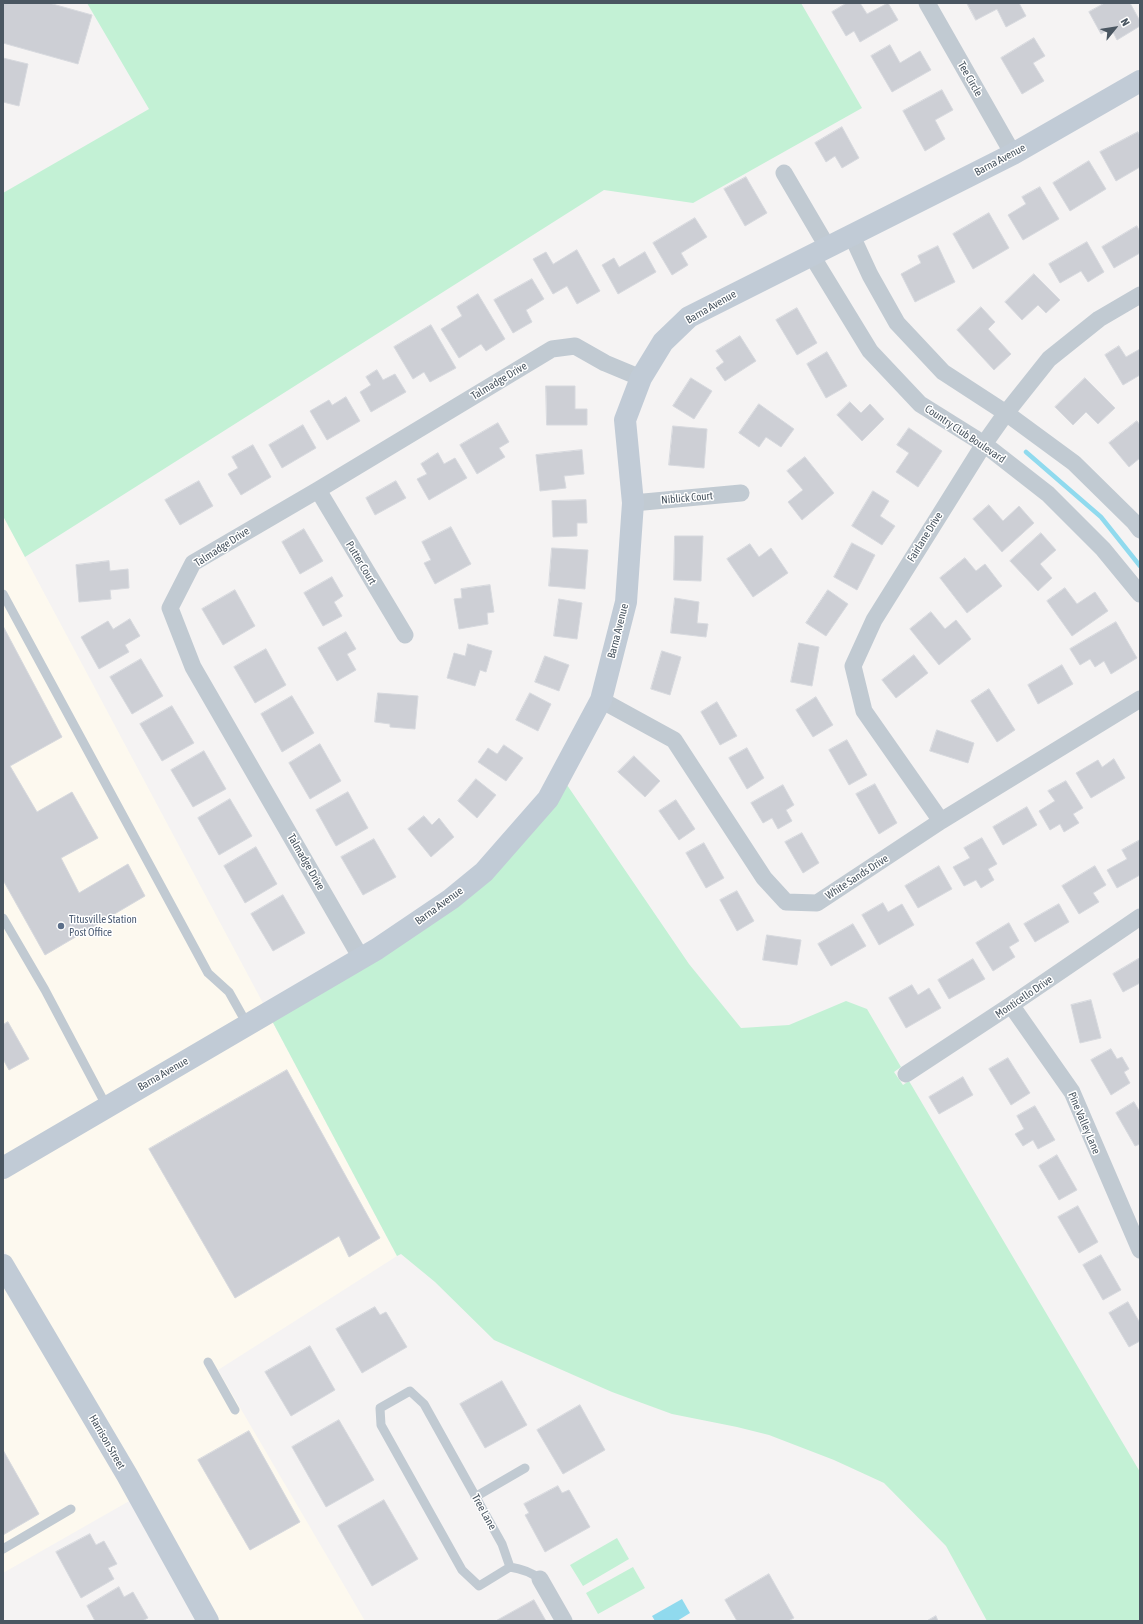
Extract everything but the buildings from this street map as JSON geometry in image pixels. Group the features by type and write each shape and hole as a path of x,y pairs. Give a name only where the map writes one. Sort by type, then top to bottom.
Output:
{"street":[{"name":"Tee Circle","path":"927,3 1013,154"},
{"name":"Barna Avenue","path":"3,1168 247,1024 378,949 451,899 484,872 548,799 601,700 626,602 633,503 625,420 641,378 663,342 690,317 1013,154 1140,80"},
{"name":"Country Club Boulevard","path":"784,173 820,252 870,351 920,404 984,444 1048,494 1103,549 1140,594"},
{"path":"852,236 870,274 897,323 943,372 1006,413 1074,463 1138,523"},
{"name":"Fairlane Drive","path":"941,821 864,711 852,666 874,620 984,444 1006,413 1049,359 1100,319 1140,295"},
{"name":"Talmadge Drive","path":"361,958 193,667 170,608 193,563 318,490 552,349 575,346 605,363 641,378"},
{"name":"Putter Court","path":"318,490 405,636"},
{"name":"Niblick Court","path":"633,503 741,493"},
{"name":"White Sands Drive","path":"601,700 674,740 764,878 786,902 817,903 941,821 1140,699"},
{"name":"Monticello Drive","path":"906,1074 1011,1005 1140,917"},
{"name":"Pine Valley Lane","path":"1011,1005 1072,1092 1140,1250"},
{"name":"Harrison Street","path":"3,1265 127,1475 208,1621"},
{"path":"540,1579 564,1621"}],"lane":[{"path":"3,594 208,973 229,992 247,1024"},
{"path":"3,918 45,990 107,1107"},
{"path":"208,1362 236,1410"},
{"name":"Tree Lane","path":"410,1391 424,1404 475,1496 502,1544 510,1567 479,1586 462,1570 381,1425 380,1408 410,1391"},
{"path":"475,1496 525,1468"},
{"path":"3,1549 70,1509"},
{"path":"510,1567 524,1569 540,1579"}],"shaded area":[{"path":"3,516 264,1005 3,1159"},
{"path":"271,1019 397,1256 218,1370 365,1621 218,1621 134,1471 3,1248 3,1177"},
{"path":"3,1283 131,1500 3,1573"}],"green space":[{"path":"87,3 801,3 862,108 693,203 604,190 25,557 3,516 3,193 149,109"},
{"path":"567,785 689,964 741,1028 789,1025 846,1001 867,1009 901,1067 894,1072 903,1085 909,1081 1140,1472 1140,1621 987,1621 946,1546 884,1483 834,1460 769,1435 672,1414 612,1392 494,1340 435,1282 401,1254 397,1256 271,1019 365,964"},
{"path":"617,1538 629,1559 583,1586 570,1565"},
{"path":"633,1567 645,1588 598,1614 586,1593"}],"water":[{"path":"682,1599 690,1613 677,1621 655,1621 652,1616"}],"waterway":[{"path":"1026,452 1101,517 1140,566"}],"place":[{"name":"Titusville Station Post Office","path":"61,926"}]}
